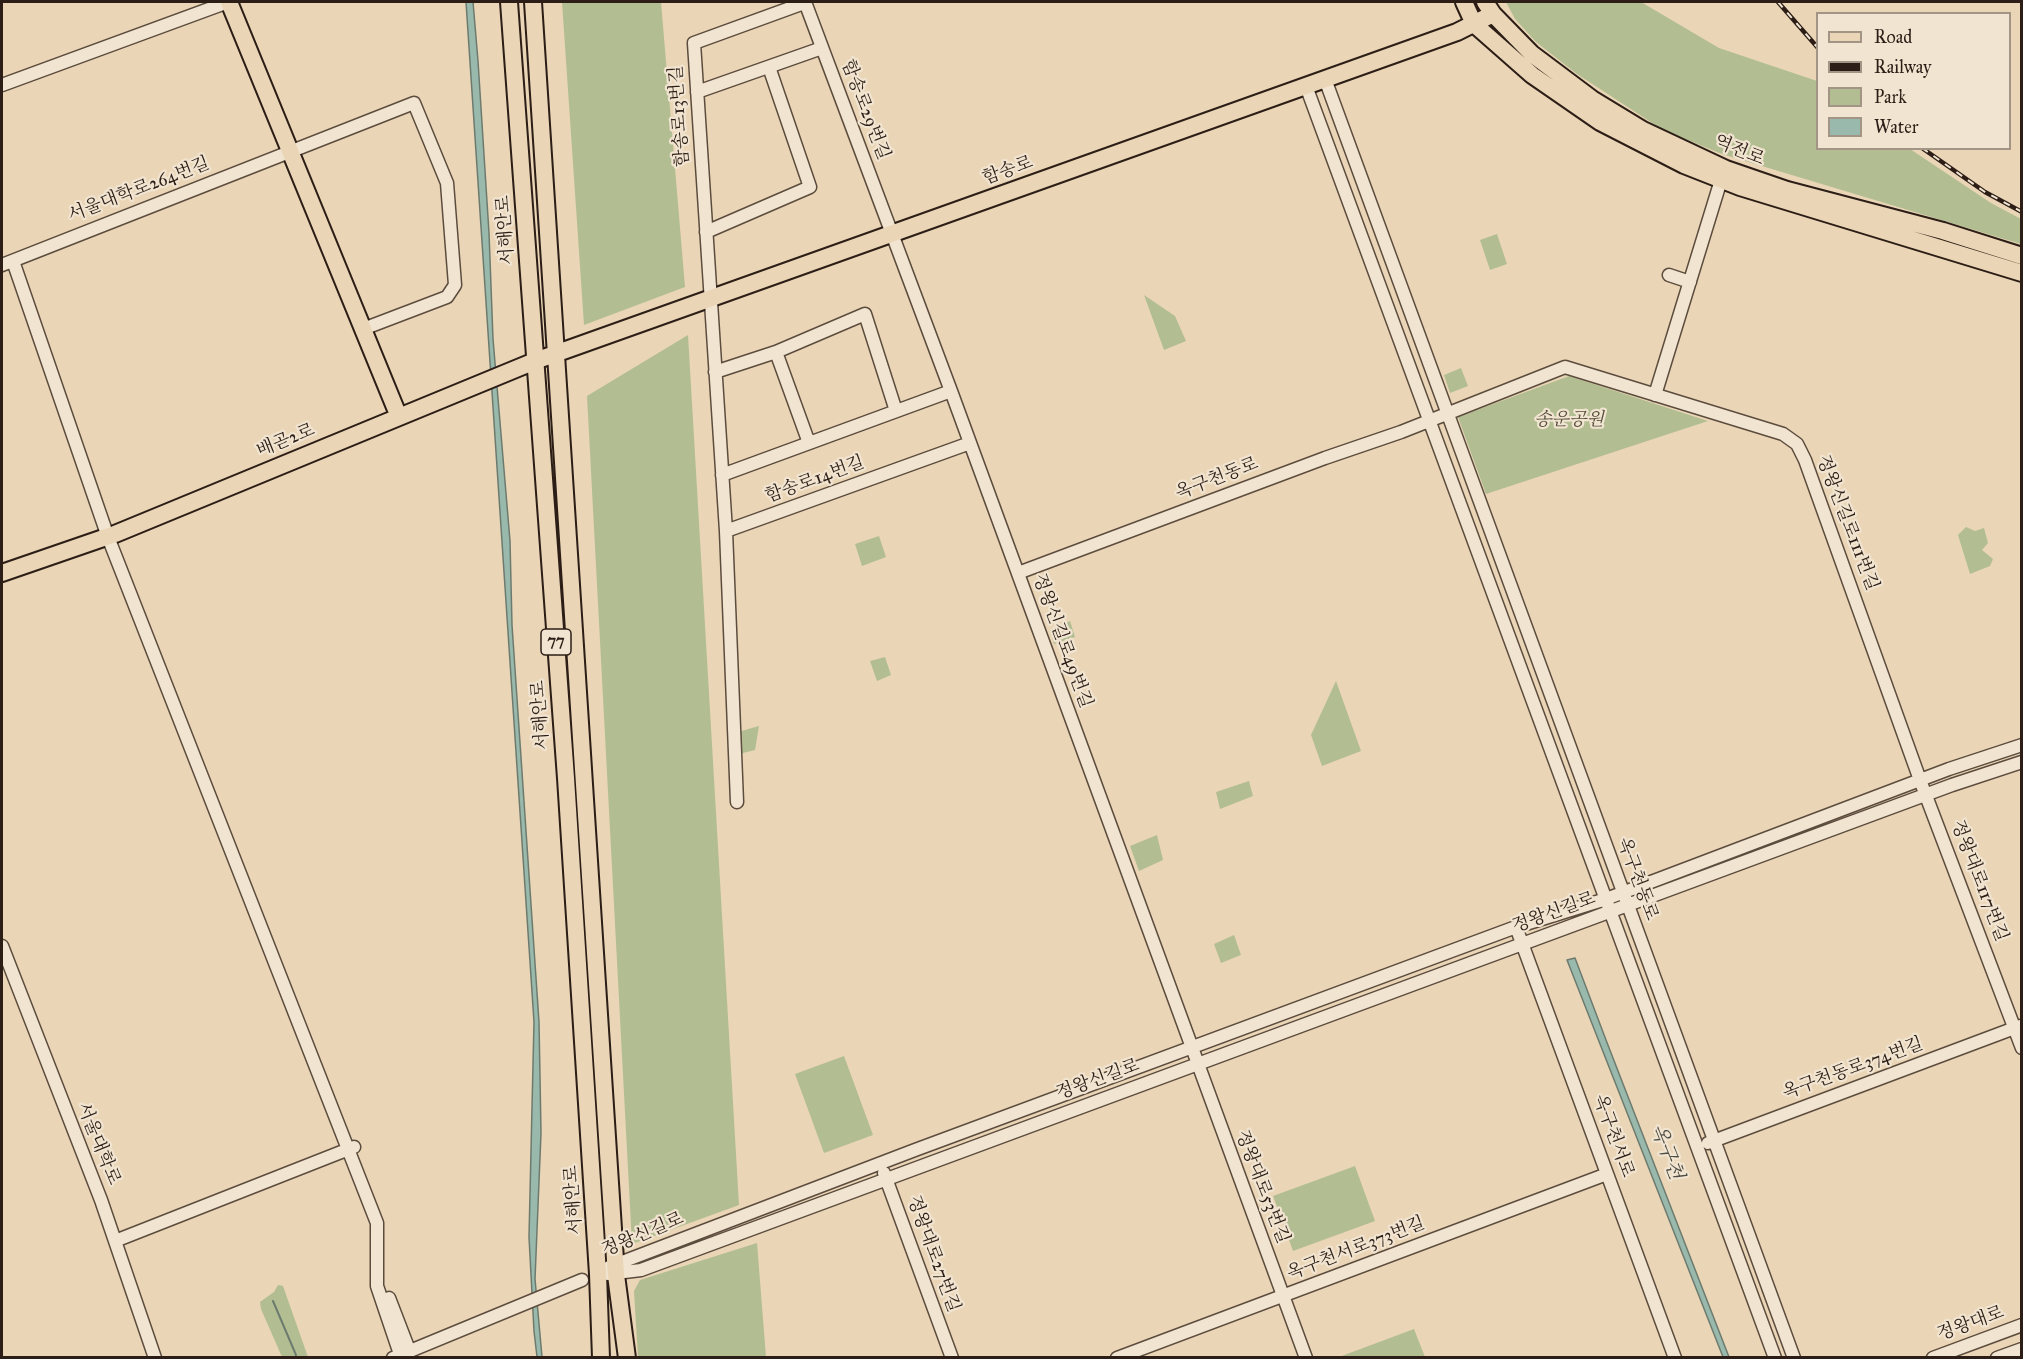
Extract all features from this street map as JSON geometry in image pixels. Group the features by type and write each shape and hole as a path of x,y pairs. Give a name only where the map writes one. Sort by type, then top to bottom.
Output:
{"main road":[{"path":"229,2 399,417"},
{"name":"서해안로","path":"509,2 535,361 593,1279 601,1358"},
{"name":"77","path":"533,2 617,1273 618,1358"},
{"name":"역전로","path":"1464,2 1474,24 1532,75 1600,122 1684,165 1721,180 2022,273"},
{"name":"함송로","path":"535,361 1474,24 1489,8"},
{"name":"역전로","path":"1489,8 1532,54 1592,99 1643,130 1726,169 1787,190 1943,231 2022,256"},
{"name":"배곧2로","path":"2,573 111,535 535,361"},
{"path":"617,1273 627,1358"},
{"name":"서해안로","path":"593,1279 608,1358"}],"street":[{"path":"2,85 229,2"},
{"name":"함송로29번길","path":"804,2 892,232"},
{"name":"함송로13번길","path":"710,299 694,43 804,2"},
{"path":"697,92 822,48"},
{"path":"706,232 810,187 769,67"},
{"name":"옥구천동로","path":"1325,79 1794,1358"},
{"name":"옥구천동로","path":"1306,86 1775,1358"},
{"name":"서울대학로264번길","path":"7,263 414,103 447,183 455,285 447,297 363,329"},
{"name":"역전로","path":"1655,395 1721,180"},
{"name":"정왕신길로49번길","path":"892,232 1196,1064"},
{"path":"7,263 351,1147 384,1224 385,1285 401,1354 514,1306 593,1279"},
{"path":"1669,275 1690,282"},
{"path":"710,299 726,531 738,802"},
{"path":"715,372 776,352 865,314 896,411"},
{"path":"776,352 809,443"},
{"name":"정왕신길로111번길","path":"1447,413 1565,367 1784,434 1797,444 1927,794"},
{"name":"함송로14번길","path":"722,475 951,391"},
{"name":"옥구천동로","path":"1018,573 1447,413"},
{"name":"함송로14번길","path":"726,531 970,443"},
{"name":"정왕신길로","path":"617,1273 880,1163 1516,927 1606,899 1920,780 2022,745"},
{"name":"정왕신길로","path":"593,1279 641,1270 1927,794 2022,762"},
{"name":"정왕대로117번길","path":"1927,794 2018,1027 2022,1048"},
{"name":"옥구천서로","path":"1516,927 1675,1358"},
{"name":"서울대학로","path":"2,946 115,1241 155,1358"},
{"name":"옥구천동로374번길","path":"1697,1147 2018,1027"},
{"name":"정왕대로53번길","path":"1196,1064 1306,1358"},
{"path":"115,1241 351,1147"},
{"name":"정왕대로27번길","path":"880,1163 952,1358"},
{"name":"옥구천서로373번길","path":"1117,1358 1607,1174"},
{"name":"정왕대로","path":"1933,1358 2022,1325"},
{"path":"1997,1358 2022,1348"}],"green space":[{"path":"562,2 661,2 685,287 584,325"},
{"path":"1506,2 1641,2 1719,48 1816,81 1816,150 1912,150 1991,203 2021,219 2021,244 1722,154 1663,130 1577,74 1536,42 1515,19"},
{"path":"1497,234 1507,264 1490,270 1480,240"},
{"path":"1144,295 1175,316 1186,341 1164,350"},
{"path":"688,335 739,1205 632,1244 587,396"},
{"path":"1461,368 1468,386 1450,393 1444,375"},
{"name":"송운공원","path":"1569,376 1708,421 1486,494 1458,417"},
{"path":"1966,527 1975,531 1984,528 1988,543 1982,550 1993,559 1990,566 1970,574 1958,535"},
{"path":"879,536 886,557 862,566 855,544"},
{"path":"1070,621 1075,637 1054,644 1050,630"},
{"path":"885,657 891,675 877,681 870,661"},
{"path":"1336,681 1361,751 1322,766 1311,735"},
{"path":"759,726 755,750 739,754 738,732"},
{"path":"1249,781 1253,796 1220,809 1216,792"},
{"path":"1157,835 1163,860 1139,871 1130,846"},
{"path":"1234,935 1241,955 1221,963 1214,944"},
{"path":"844,1056 873,1135 824,1153 795,1074"},
{"path":"1355,1166 1375,1221 1293,1251 1273,1196"},
{"path":"757,1243 766,1357 638,1357 634,1291 640,1280"},
{"path":"278,1285 283,1286 308,1357 282,1357 261,1309 260,1302 274,1292"},
{"path":"1414,1329 1425,1357 1339,1357"}],"water":[{"path":"466,2 473,2 478,61 493,339 510,541 512,625 539,1022 541,1133 535,1279 542,1357 537,1357 534,1331 529,1237 534,1022"},
{"path":"1575,958 1729,1357 1723,1357 1567,960"}],"waterway":[{"path":"273,1301 296,1355"}],"railway":[{"path":"1778,2 1816,46"},
{"path":"1925,150 1985,192 2022,212"}],"water label":[{"name":"옥구천","path":"1666,1152"}]}
